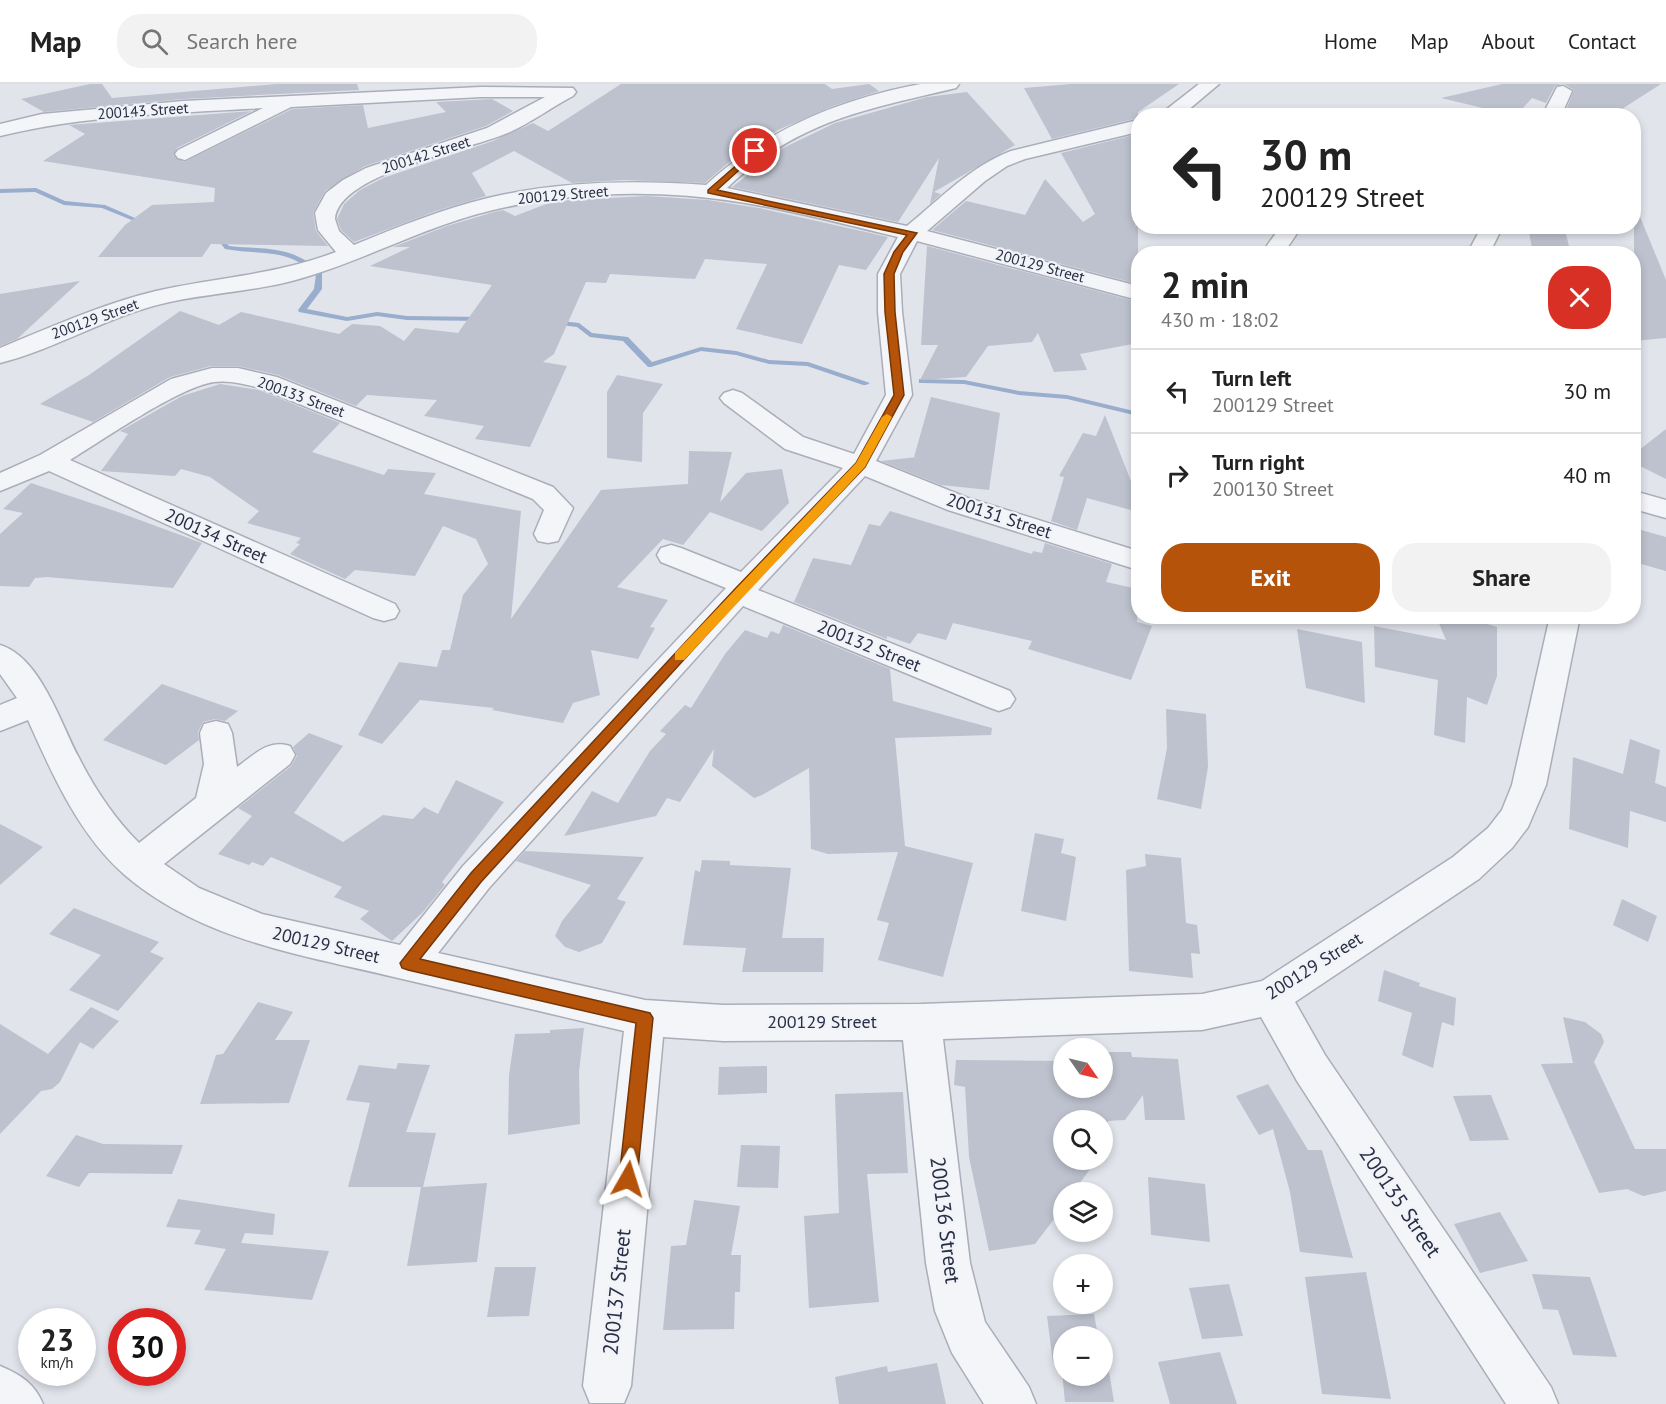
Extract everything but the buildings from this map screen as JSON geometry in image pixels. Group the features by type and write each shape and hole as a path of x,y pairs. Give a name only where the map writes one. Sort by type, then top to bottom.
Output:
{"street":[{"path":"711,192 755,151 798,127 853,107 950,84"},
{"path":"1181,108 1210,84"},
{"name":"200143 Street","path":"0,130 42,120 74,116 236,104 574,88"},
{"name":"200142 Street","path":"342,256 324,223 325,210 335,196 367,176 402,161 496,132 574,88"},
{"path":"1555,108 1563,91"},
{"name":"200143 Street","path":"185,154 287,103"},
{"path":"408,963 476,877 742,589 861,465 899,395 890,312 889,274 898,252 912,233 978,177 1000,162 1018,155 1131,128"},
{"name":"200129 Street","path":"0,357 135,303 180,292 298,272 459,212 545,193 626,190 711,192 912,233 1131,291"},
{"name":"200133 Street","path":"0,483 49,461 180,384 212,375 238,375 268,382 543,493 559,508 548,534"},
{"name":"200131 Street","path":"733,398 794,443 861,465 958,504 1131,559"},
{"name":"200134 Street","path":"49,461 384,611"},
{"path":"1641,502 1666,509"},
{"name":"200132 Street","path":"671,555 742,589 999,699"},
{"name":"200129 Street","path":"0,656 15,669 36,703 63,764 105,831 138,865 186,899 258,929 645,1018 723,1023 921,1022 1202,1012 1271,997 1466,868 1500,838 1516,817 1529,785 1563,624"},
{"path":"0,719 36,703"},
{"path":"211,805 221,764 216,733"},
{"path":"138,865 211,805 278,755"},
{"name":"200135 Street","path":"1271,997 1311,1068 1534,1404"},
{"name":"200137 Street","path":"607,1386 645,1018"},
{"name":"200136 Street","path":"921,1022 948,1263 958,1311 968,1337 1012,1404"},
{"path":"0,1390 19,1404"}],"waterway":[{"path":"0,191 36,190 64,203 103,206 146,224"},
{"path":"217,235 227,248 287,253 320,273 318,289 302,310 347,319 377,314 407,318 482,319"},
{"path":"555,322 579,325 590,335 625,339 651,365 701,349 736,353 769,362 808,364 866,383"},
{"path":"922,381 964,382 1019,393 1067,397 1131,412"}],"slow traffic":[{"path":"679,656 861,465 887,417"}],"route":[{"path":"628,1179 645,1018 408,963 476,877 738,593 861,465 899,395 890,312 889,274 898,252 912,233 741,196 711,192 755,151"}]}
